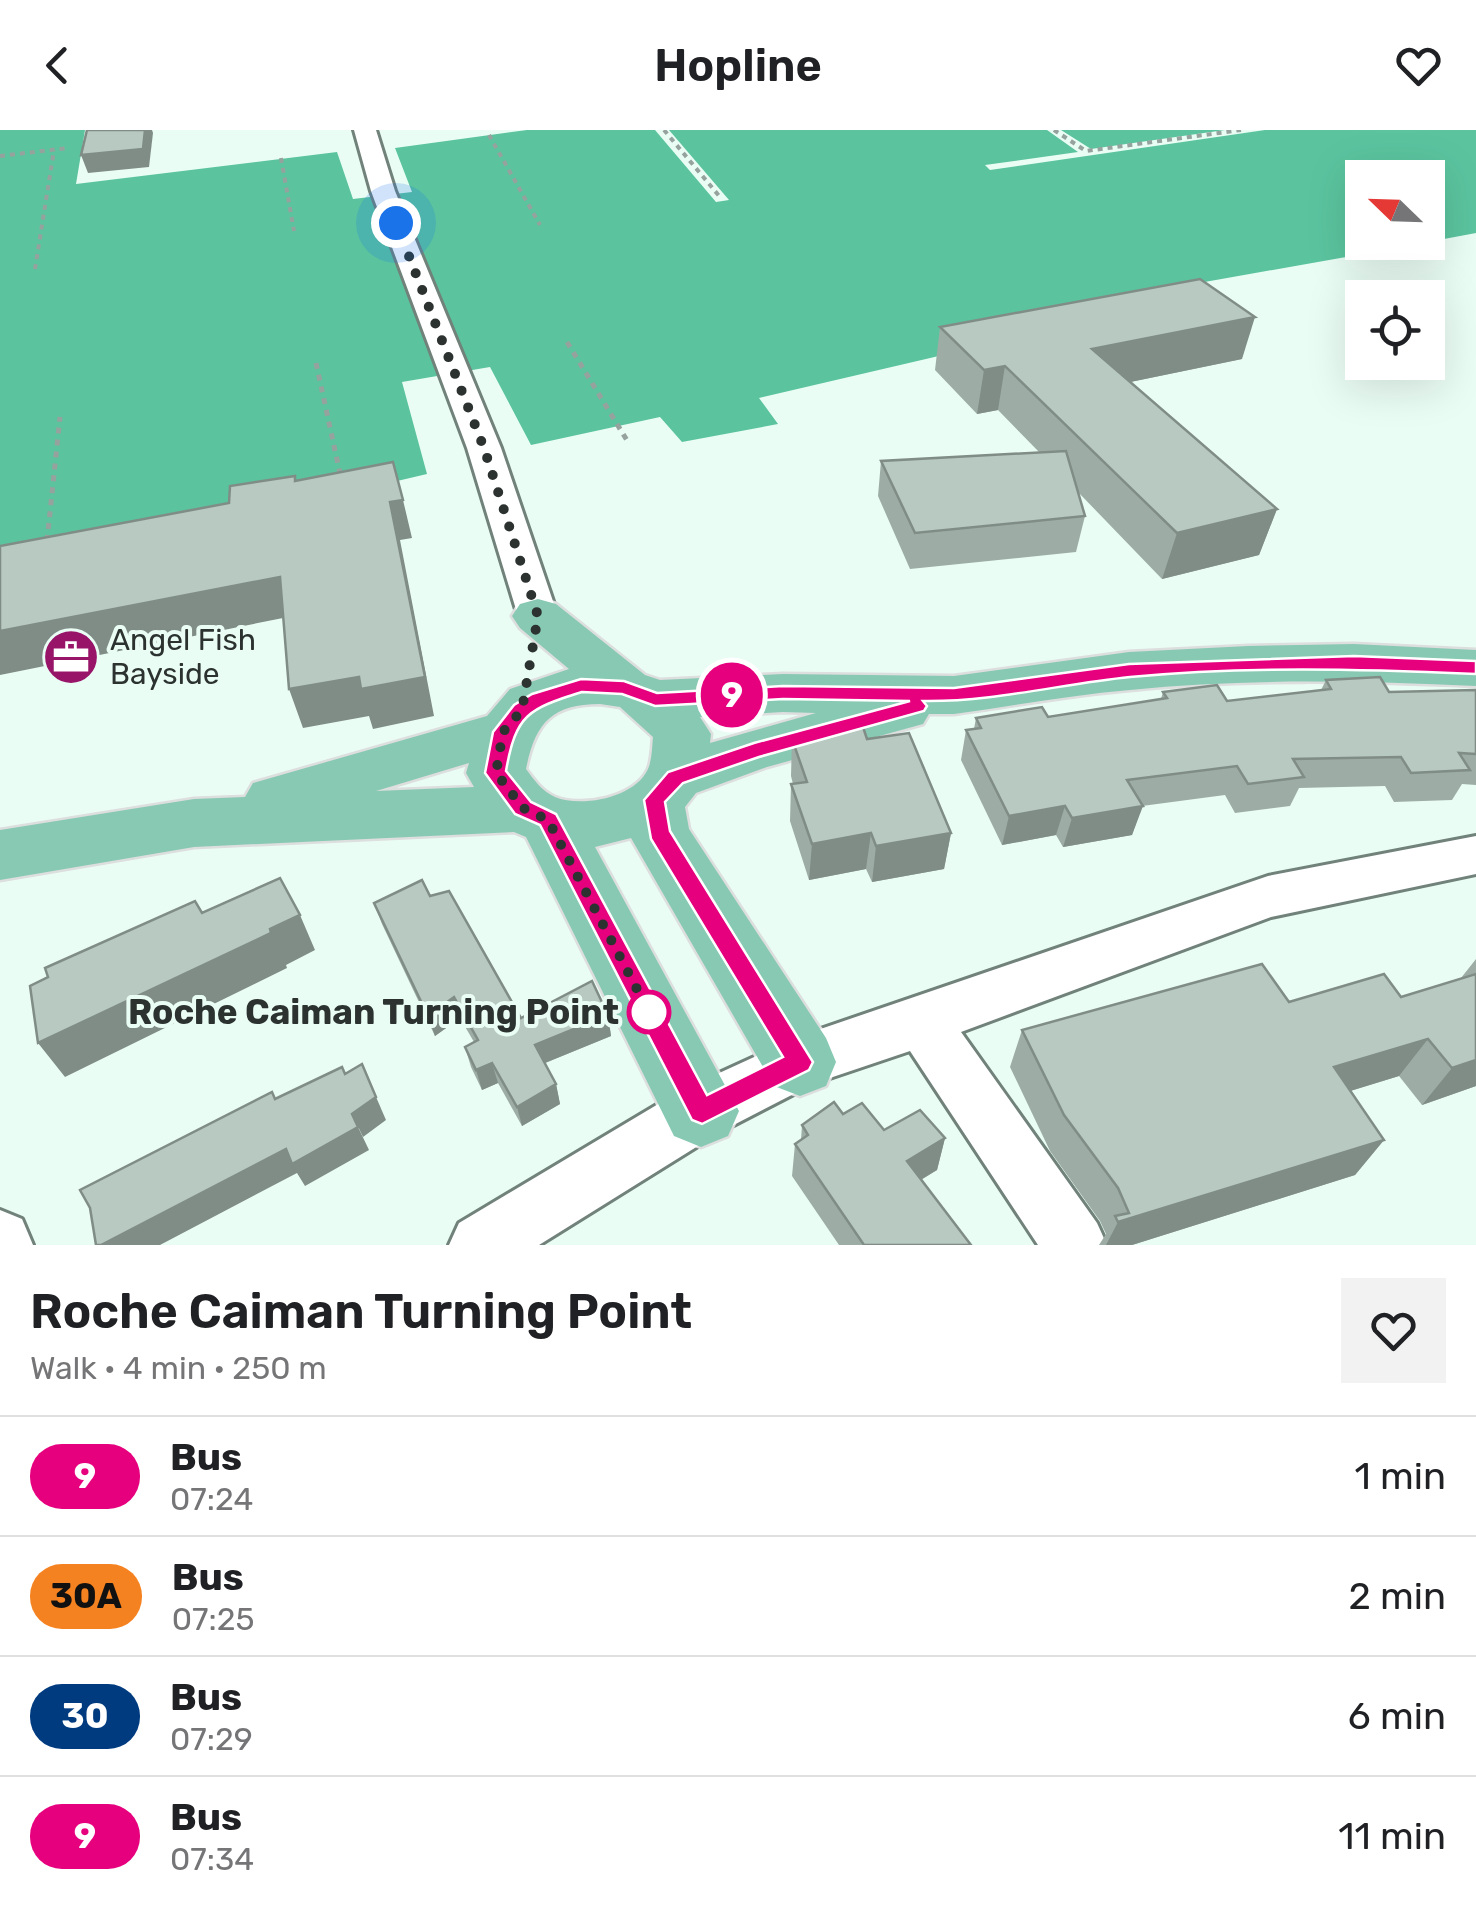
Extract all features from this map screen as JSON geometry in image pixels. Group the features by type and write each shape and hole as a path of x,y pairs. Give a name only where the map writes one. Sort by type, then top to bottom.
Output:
{"main road":[{"path":"702,1112 536,814 496,773 538,616 640,694 682,734 665,789 659,832 800,1062"},
{"path":"194,823 512,721 549,694 581,686 640,694 954,695 1129,671 1208,666 1354,662 1476,668"},
{"path":"0,855 194,823 536,814 604,822 665,789 754,750 842,729 954,695"}],"street":[{"path":"365,130 383,191 484,448 538,616"},
{"path":"481,1245 702,1112 800,1062 1268,897 1428,862 1476,856"},
{"path":"922,1022 1074,1245"}],"path":[{"path":"664,130 720,197"},
{"path":"1054,130 1086,151 1241,130"},
{"path":"489,135 540,225"},
{"path":"0,156 68,148"},
{"path":"35,269 54,150"},
{"path":"282,158 294,231"},
{"path":"567,342 628,442"},
{"path":"316,362 342,482 326,484"},
{"path":"47,548 60,417"}],"shaded area":[{"path":"0,130 85,130 76,184 337,152 353,199 412,192 395,148 527,130 1476,130 1476,233 1445,239 1445,160 1345,160 1345,257 1126,296 1118,314 759,398 778,424 682,442 660,417 531,445 490,367 402,382 427,474 231,520 0,558"}],"pier":[{"path":"655,130 669,130 729,200 716,202"},
{"path":"1047,130 1061,130 1091,149 1225,130 1265,130 990,170 985,165 1078,152"}],"building":[{"path":"87,130 145,130 143,149 81,155"},
{"path":"1200,279 1255,317 1092,349 1277,509 1177,533 1005,366 984,370 940,327"},
{"path":"1066,451 1085,516 915,533 881,461"},
{"path":"393,462 403,500 390,502 425,677 361,689 359,677 289,689 280,577 0,631 0,546 229,503 230,486 295,476 295,481"},
{"path":"1380,677 1389,692 1476,690 1476,754 1459,753 1470,770 1411,773 1401,757 1293,759 1304,777 1248,784 1237,766 1127,780 1143,806 1072,818 1065,806 1009,816 966,730 981,728 976,718 1042,707 1048,717 1167,698 1163,692 1217,685 1227,701 1331,689 1326,680"},
{"path":"863,727 867,739 909,733 951,833 876,846 871,833 812,844 791,784 807,782 792,739"},
{"path":"280,878 300,915 270,929 271,933 38,1043 30,986 48,977 45,968 195,901 202,913"},
{"path":"422,880 430,896 449,891 521,1018 592,981 608,1015 535,1045 556,1084 517,1107 492,1063 476,1070 465,1047 478,1040 454,997 428,1016 374,903"},
{"path":"1262,964 1289,1002 1384,974 1401,997 1476,974 1476,1060 1452,1068 1428,1039 1334,1067 1384,1140 1118,1222 1115,1216 1129,1213 1118,1188 1064,1115 1022,1030"},
{"path":"362,1064 376,1097 352,1114 358,1127 292,1164 286,1149 96,1245 90,1208 80,1190 272,1092 275,1099 342,1067 345,1074"},
{"path":"834,1102 843,1114 862,1103 884,1130 920,1110 945,1138 907,1161 971,1245 864,1245 795,1144 808,1135 802,1125"}],"bus line":[{"name":"9","path":"917,706 754,750 675,777 654,800 659,832 800,1062 702,1112 548,820 523,808 496,773 503,732 511,720 539,699 560,690 603,685 640,692 655,700 783,692 954,695 1129,671 1208,666 1354,662 1476,668"}],"place":[{"name":"Angel Fish Bayside","path":"71,657"},
{"name":"Roche Caiman Turning Point","path":"649,1012"}],"route":[{"path":"396,223 484,448 538,616 522,710 503,732 496,773 523,808 548,820 649,1012"}]}
